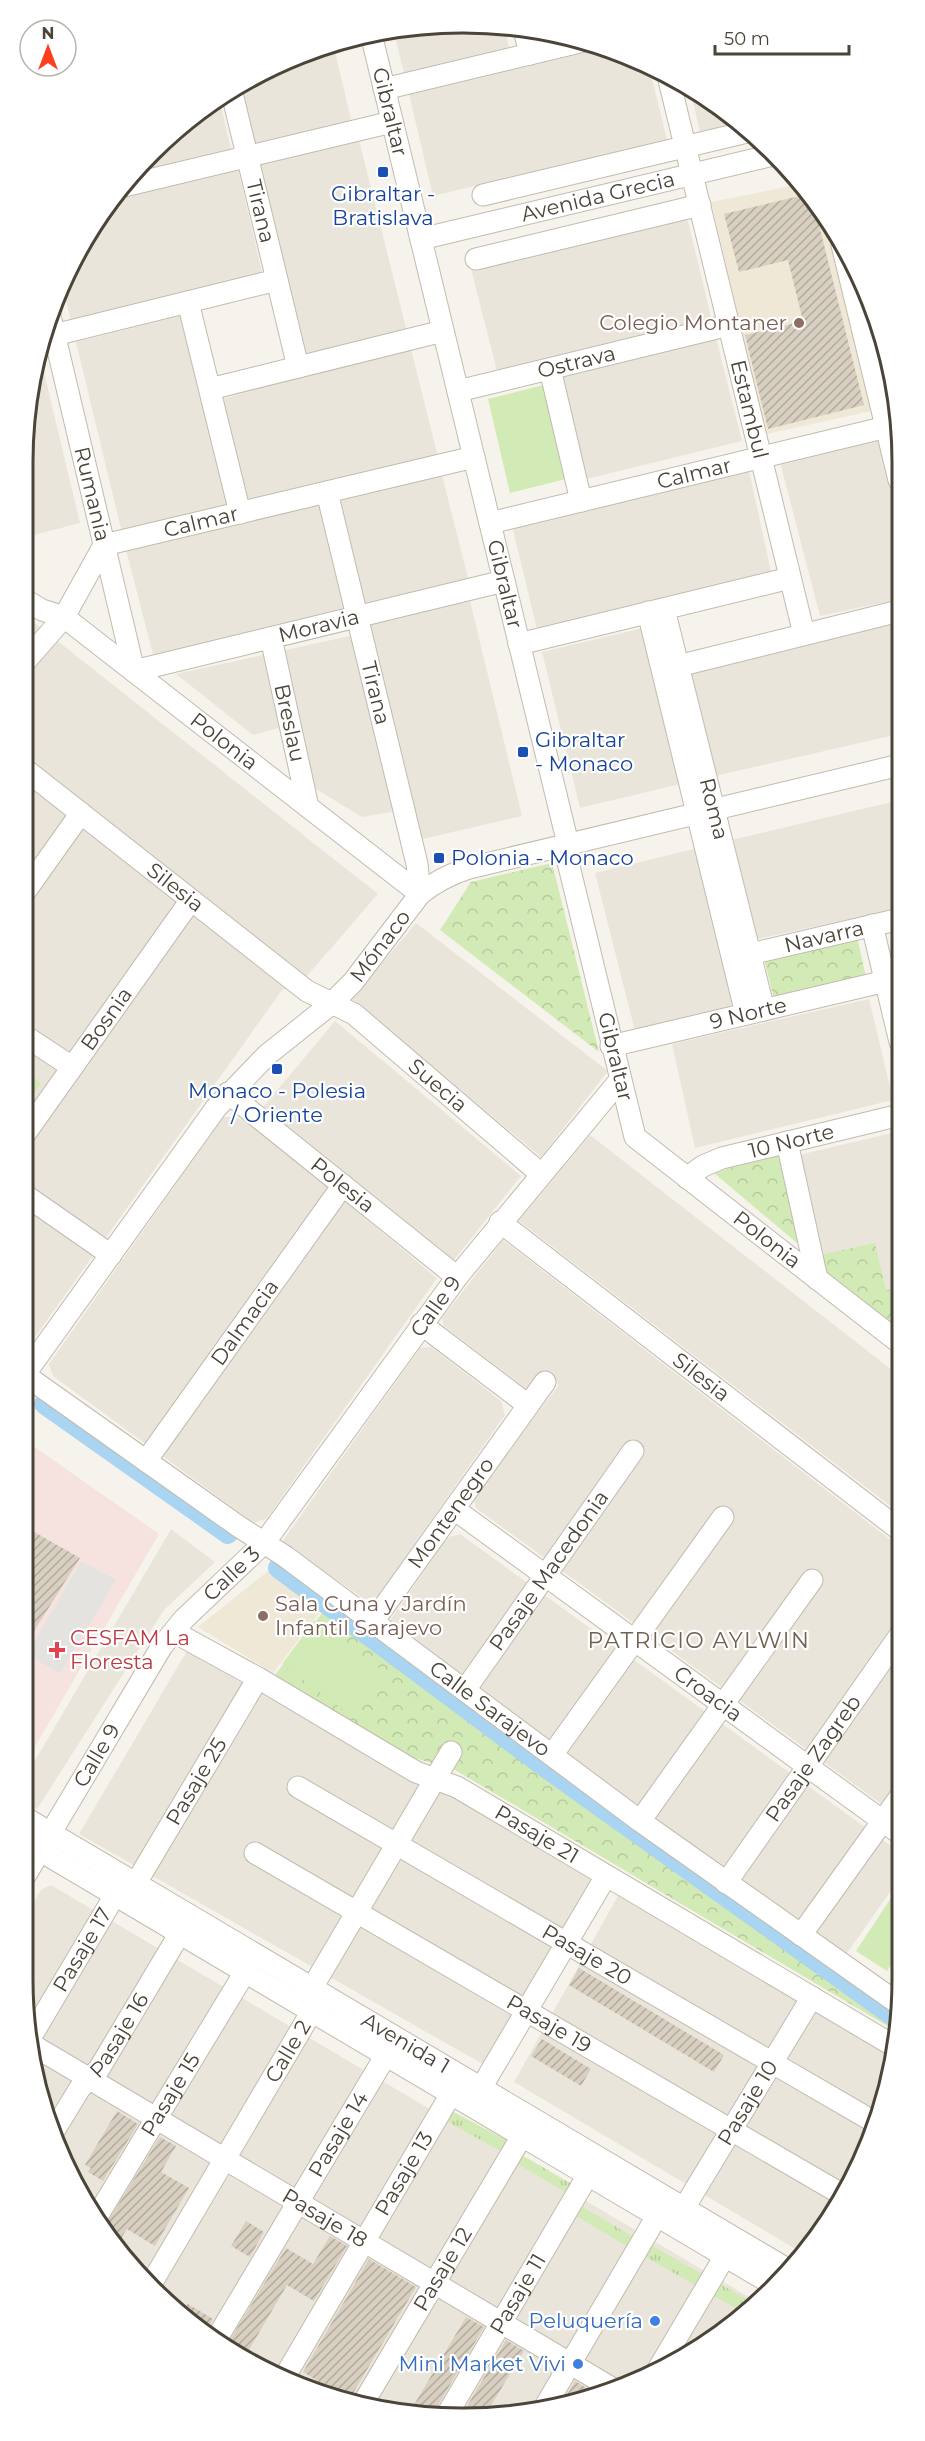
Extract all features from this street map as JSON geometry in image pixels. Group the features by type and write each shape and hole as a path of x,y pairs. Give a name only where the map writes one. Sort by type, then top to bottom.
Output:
{"street":[{"path":"527,38 531,54"},
{"name":"Gibraltar","path":"373,42 568,844 567,858 633,1134"},
{"path":"384,89 565,46"},
{"name":"Estambul","path":"671,88 804,634"},
{"name":"Tirana","path":"233,100 298,367"},
{"path":"136,184 392,122"},
{"path":"483,195 739,134"},
{"name":"Avenida Grecia","path":"421,239 763,156"},
{"path":"572,174 585,233"},
{"path":"476,259 700,205"},
{"path":"55,329 188,302 277,280"},
{"path":"853,284 889,415"},
{"path":"188,302 240,513"},
{"name":"Ostrava","path":"458,392 729,325"},
{"path":"210,389 443,331"},
{"name":"Rumania","path":"51,341 105,545 134,671"},
{"path":"550,369 581,501"},
{"name":"Calmar","path":"490,523 890,426"},
{"name":"Calmar","path":"105,545 474,457"},
{"name":"Tirana","path":"327,492 417,864 420,894"},
{"path":"33,652 64,617 105,545"},
{"path":"519,644 790,578"},
{"name":"Moravia","path":"134,671 504,581"},
{"name":"Polonia","path":"33,604 64,617 420,894"},
{"name":"Roma","path":"656,610 678,666 706,811"},
{"name":"Roma","path":"656,610 746,962 755,1012"},
{"path":"678,666 892,612"},
{"name":"Breslau","path":"271,638 308,807"},
{"name":"Mónaco","path":"33,1361 228,1093 267,1055 331,1004 353,982 420,894 440,879 454,873 568,844 892,767"},
{"name":"Silesia","path":"33,776 308,991 331,1004"},
{"path":"33,881 81,813"},
{"name":"Bosnia","path":"33,1122 191,900"},
{"name":"Navarra","path":"746,962 892,921"},
{"path":"872,925 892,1007"},
{"name":"9 Norte","path":"611,1046 886,981"},
{"name":"Suecia","path":"331,1004 354,1014 541,1174"},
{"path":"33,1041 72,1067"},
{"name":"Calle 9","path":"264,1543 457,1277 500,1222 620,1080"},
{"name":"Polesia","path":"228,1093 457,1277"},
{"name":"10 Norte","path":"687,1179 703,1166 722,1158 892,1117"},
{"name":"Polonia","path":"633,1134 687,1179 892,1337"},
{"path":"787,1142 817,1279"},
{"name":"Dalmacia","path":"146,1461 343,1185"},
{"path":"33,1200 111,1255"},
{"name":"Silesia","path":"500,1222 892,1524"},
{"path":"422,1324 528,1405"},
{"name":"Calle Sarajevo","path":"33,1382 264,1543 640,1821 891,1999"},
{"name":"Montenegro","path":"373,1622 545,1382"},
{"name":"Pasaje Macedonia","path":"465,1690 633,1451"},
{"name":"Croacia","path":"454,1509 892,1828"},
{"path":"552,1755 723,1517"},
{"name":"Calle 3","path":"174,1632 194,1609 264,1543"},
{"path":"640,1821 812,1580"},
{"name":"Calle 9","path":"38,1841 153,1660 174,1632"},
{"name":"Pasaje 21","path":"174,1632 258,1678 416,1773 457,1787 887,2042"},
{"name":"Pasaje Zagreb","path":"726,1883 892,1646"},
{"name":"Pasaje 25","path":"136,1883 258,1678"},
{"path":"312,1988 451,1752"},
{"name":"Pasaje 20","path":"298,1787 868,2119"},
{"path":"801,1935 892,1808"},
{"name":"Avenida 1","path":"38,1841 136,1883 781,2266"},
{"name":"Avenida 1","path":"38,1841 115,1895 767,2281"},
{"name":"Pasaje 19","path":"255,1853 835,2191"},
{"path":"481,2088 606,1876"},
{"name":"Pasaje 17","path":"36,2028 115,1895"},
{"name":"Pasaje 16","path":"58,2123 80,2088 99,2069 180,1933"},
{"name":"Pasaje 15","path":"101,2210 245,1972"},
{"name":"Calle 2","path":"155,2278 312,2011 312,1988"},
{"name":"Pasaje 10","path":"684,2208 812,1997"},
{"name":"Pasaje 18","path":"39,2049 604,2384"},
{"name":"Pasaje 14","path":"220,2333 386,2055"},
{"name":"Pasaje 13","path":"288,2371 452,2094"},
{"name":"Pasaje 12","path":"367,2397 522,2136"},
{"name":"Pasaje 11","path":"451,2408 588,2175"},
{"path":"549,2399 657,2216"},
{"path":"666,2356 725,2256"}],"shaded area":[{"path":"462,33 506,36 509,48 404,73 395,39"},
{"path":"588,52 651,77 667,140 433,196 409,94"},
{"path":"335,53 352,124 249,149 237,98 273,77"},
{"path":"693,100 728,125 700,132"},
{"path":"221,107 232,153 145,173 179,140"},
{"path":"359,140 407,332 300,360 253,166"},
{"path":"238,169 264,281 72,325 66,298 77,273 105,224 126,196"},
{"name":"Colegio Montaner","path":"791,186 803,201 820,224 844,267 880,409 767,434 711,202"},
{"path":"687,217 712,321 497,371 471,269"},
{"path":"180,316 228,504 122,533 76,342"},
{"path":"716,338 742,441 582,480 558,378"},
{"path":"411,349 438,457 246,501 222,399"},
{"path":"43,370 80,523 33,535 34,434"},
{"path":"885,436 892,465 892,601 820,616 780,462"},
{"path":"749,470 771,572 537,629 512,526"},
{"path":"442,475 469,582 364,607 338,499"},
{"path":"320,504 346,613 154,658 126,550"},
{"path":"470,601 522,816 418,840 368,626"},
{"path":"33,622 378,894 306,977 282,990 33,1340"},
{"path":"892,624 892,736 715,776 690,674"},
{"path":"643,628 680,784 580,808 542,652"},
{"path":"354,635 397,811 362,817 311,786 293,724 253,735 176,674"},
{"path":"892,802 892,910 757,939 732,840"},
{"path":"698,848 736,1009 635,1031 595,873"},
{"path":"416,923 608,1071 541,1157 352,999"},
{"path":"869,999 892,1100 695,1148 672,1044"},
{"path":"335,1021 521,1176 453,1261 263,1107"},
{"path":"223,1117 236,1117 250,1123 437,1278 267,1518 254,1523 53,1376 49,1364"},
{"path":"892,1133 892,1296 883,1298 821,1264 795,1156"},
{"path":"590,1135 892,1370 892,1507 519,1221"},
{"path":"503,1240 892,1541 892,1812 476,1508 473,1497 559,1385 543,1373 529,1391 444,1326 442,1318"},
{"path":"431,1347 501,1401 505,1415 378,1596 364,1599 282,1542 420,1348"},
{"name":"CESFAM La Floresta","path":"33,1446 159,1534 33,1750"},
{"path":"171,1529 215,1562 164,1610 37,1809 33,1807 33,1764"},
{"path":"460,1534 892,1847 892,1889 845,1956 387,1625 447,1538"},
{"path":"81,1561 116,1580 60,1674 33,1658 33,1644"},
{"name":"Sala Cuna y Jardín Infantil Sarajevo","path":"273,1567 324,1606 273,1673 198,1627"},
{"path":"187,1651 418,1785 453,1796 596,1881 486,2066 79,1834"},
{"path":"51,1885 750,2297 701,2336 652,2364 627,2375 601,2385 546,2400 491,2407 434,2407 379,2400 324,2385 273,2364 248,2350 201,2319 179,2301 140,2262 105,2217 77,2168 56,2117 41,2062 37,2035 33,1978 33,1903 41,1890"},
{"path":"619,1894 886,2050 869,2117 848,2168 820,2217 796,2249 514,2082"}],"green space":[{"path":"544,385 566,479 510,493 488,399"},
{"path":"552,863 599,1052 440,930 471,882"},
{"path":"857,937 866,977 774,999 764,959"},
{"path":"33,1077 41,1083 33,1095"},
{"path":"779,1153 810,1254 714,1173"},
{"path":"875,1243 886,1290 892,1289 892,1324 824,1271 820,1255"},
{"path":"329,1604 891,2007 889,2027 455,1770 411,1757 275,1675"},
{"path":"315,1620 383,1671 350,1715 282,1664"},
{"path":"892,1897 892,1964 887,1971 856,1951"},
{"path":"452,2111 510,2142 504,2153 446,2121"},
{"path":"520,2154 577,2187 572,2196 514,2162"},
{"path":"576,2203 635,2238 628,2247 571,2213"},
{"path":"642,2240 748,2300 736,2309 637,2252"}],"building":[{"name":"Colegio Montaner","path":"799,196 818,221 864,405 768,429 745,335 803,321 788,260 739,272 724,214"},
{"path":"33,1531 80,1558 33,1633"},
{"path":"579,1968 724,2055 714,2072 569,1985"},
{"path":"542,2039 591,2069 581,2086 531,2056"},
{"path":"117,2111 138,2124 103,2181 88,2172 91,2168 85,2165"},
{"path":"160,2137 176,2146 161,2172 189,2188 155,2246 127,2229 121,2238 108,2221"},
{"path":"246,2221 264,2232 250,2257 231,2246"},
{"path":"330,2236 347,2246 314,2301 287,2285 249,2350 230,2339 286,2248 313,2264"},
{"path":"369,2259 416,2287 353,2393 325,2385 303,2372"},
{"path":"188,2304 213,2319 210,2325 201,2319 186,2307"},
{"path":"466,2317 484,2327 437,2407 414,2405"},
{"path":"506,2340 524,2351 490,2407 466,2408"},
{"path":"575,2381 588,2389 574,2393 567,2395"}],"waterway":[{"path":"44,1404 228,1534"},
{"path":"278,1568 550,1771 890,2014"}],"place":[{"name":"Gibraltar - Bratislava","path":"383,172"},
{"name":"Colegio Montaner","path":"799,323"},
{"name":"Gibraltar - Monaco","path":"523,752"},
{"name":"Polonia - Monaco","path":"439,858"},
{"name":"Monaco - Polesia / Oriente","path":"277,1069"},
{"name":"Sala Cuna y Jardín Infantil Sarajevo","path":"263,1616"},
{"name":"CESFAM La Floresta","path":"57,1650"},
{"name":"Peluquería","path":"655,2321"},
{"name":"Mini Market Vivi","path":"578,2364"}],"district":[{"name":"PATRICIO AYLWIN","path":"699,1640"}]}
